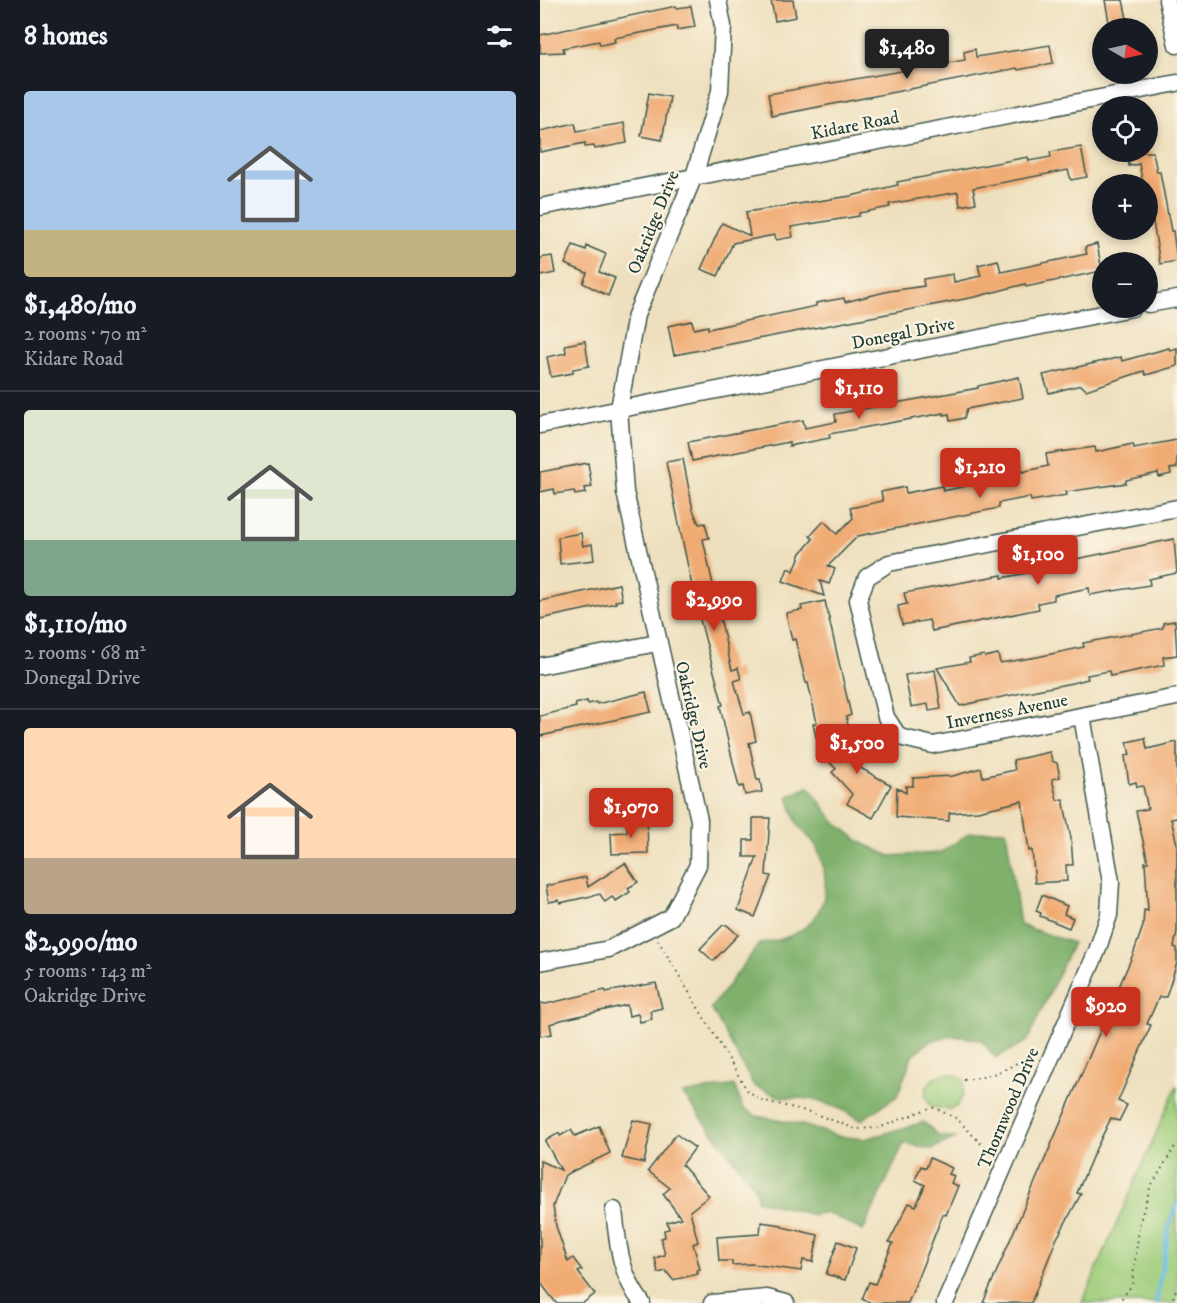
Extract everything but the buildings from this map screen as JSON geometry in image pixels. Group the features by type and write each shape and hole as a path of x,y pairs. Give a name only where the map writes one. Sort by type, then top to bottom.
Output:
{"street":[{"name":"Oakridge Drive","path":"540,962 609,949 671,917 698,865 699,820 657,643 625,492 619,409 636,315 694,176 720,91 723,26 718,0"},
{"path":"1167,0 1177,45"},
{"name":"Kidare Road","path":"540,207 1177,83"},
{"path":"1158,302 1177,299"},
{"name":"Donegal Drive","path":"540,425 1092,316"},
{"name":"Inverness Avenue","path":"1177,508 889,564 867,577 858,600 886,717 899,737 933,745 1177,697"},
{"path":"540,666 657,643"},
{"name":"Thornwood Drive","path":"945,1303 1097,951 1109,915 1111,882 1082,716"},
{"path":"614,1210 619,1258 631,1289 642,1303"},
{"path":"712,1303 767,1298 786,1303"}],"path":[{"path":"655,935 747,1090 761,1100 810,1112 855,1129 879,1128 932,1107 956,1118 992,1154"},
{"path":"964,1080 993,1075 1020,1062 1035,1049"},
{"path":"1118,1303 1132,1285 1140,1221 1150,1188 1177,1143"},
{"path":"1171,1303 1177,1288"}],"green space":[{"path":"809,787 833,820 860,842 890,856 940,853 970,833 1006,830 1020,925 1073,943 1027,1041 996,1058 981,1040 954,1036 929,1041 912,1057 897,1096 861,1120 841,1109 812,1099 781,1097 754,1086 711,1008 760,943 779,940 795,933 808,924 817,913 823,900 825,884 817,848 797,823 788,796"},
{"path":"945,1073 957,1075 964,1080 963,1096 956,1107 948,1109 932,1107 925,1096 927,1087 933,1079"},
{"path":"734,1085 743,1108 756,1116 799,1124 838,1136 865,1139 924,1122 939,1136 956,1138 931,1149 904,1143 863,1231 826,1212 813,1215 757,1200 756,1189 683,1094"},
{"path":"1177,1085 1177,1303 1082,1303"}],"waterway":[{"path":"1156,1303 1169,1226 1177,1204"}]}
